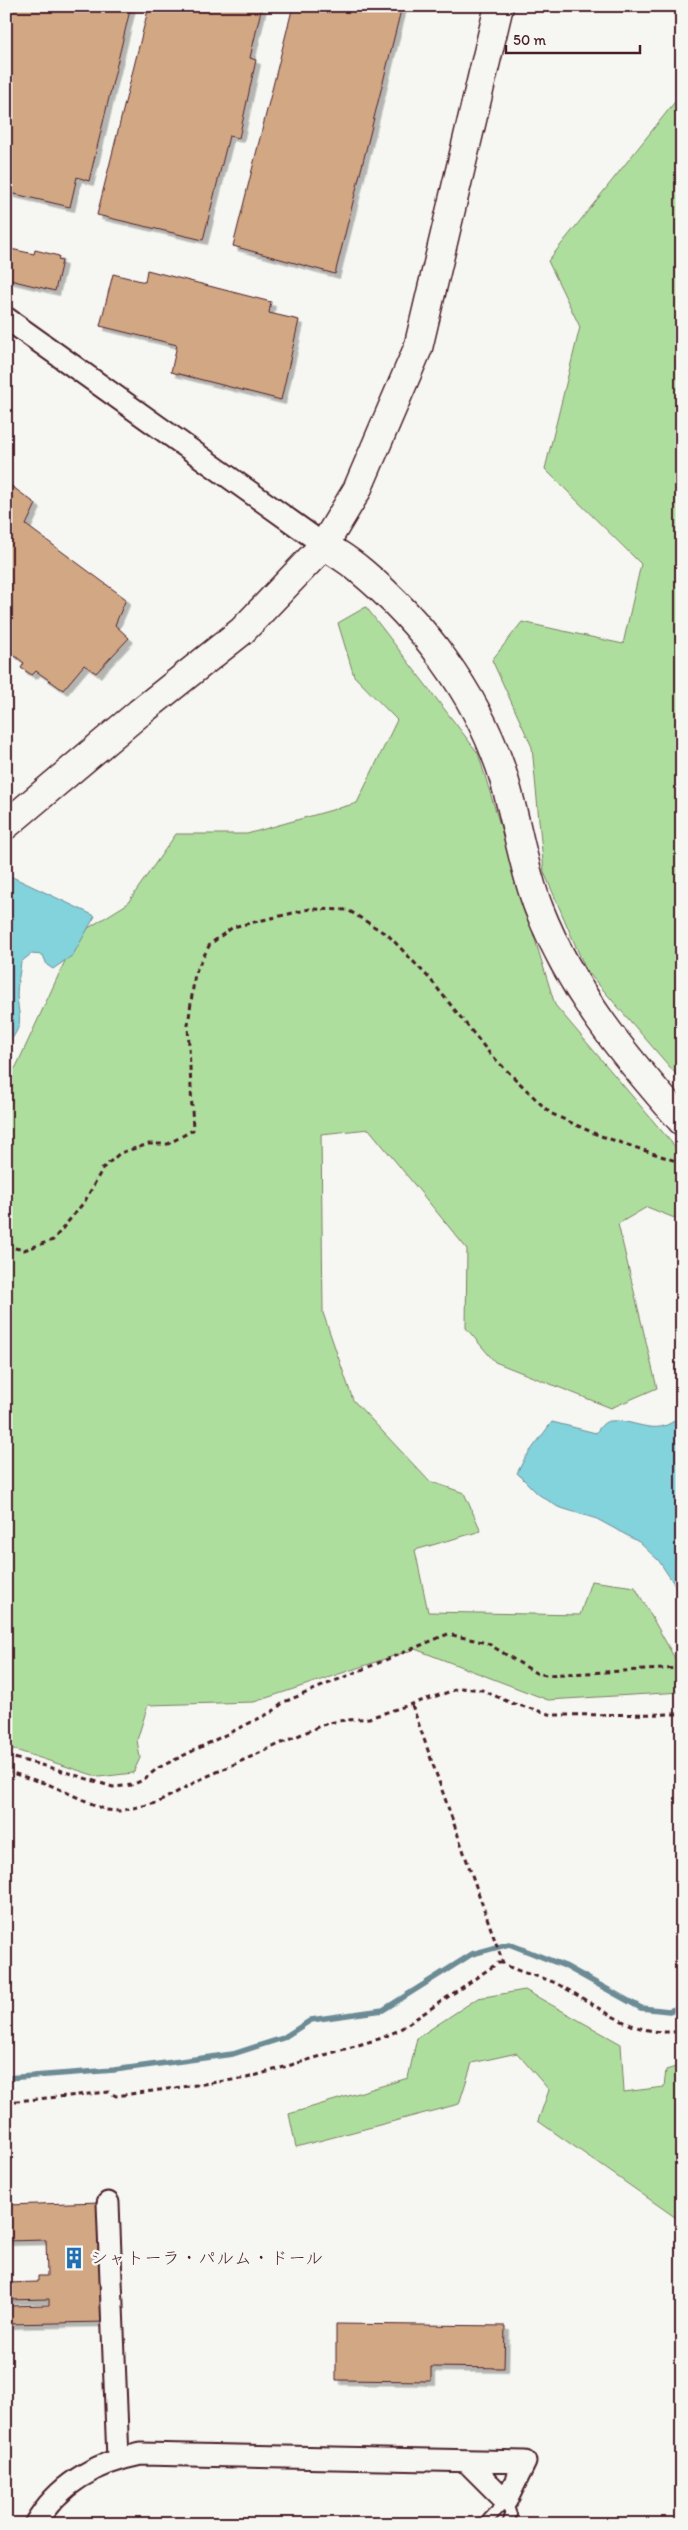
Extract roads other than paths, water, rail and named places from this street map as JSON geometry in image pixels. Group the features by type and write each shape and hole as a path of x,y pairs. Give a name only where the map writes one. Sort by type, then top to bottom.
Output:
{"street":[{"path":"6,825 139,713 242,631 324,545 357,490 418,348 499,6"},
{"path":"6,318 361,570 396,603 430,641 452,672 478,716 500,766 527,872 539,908 566,967 597,1019 617,1046 682,1121"},
{"path":"108,2203 118,2459"},
{"path":"35,2524 51,2502 81,2476 97,2466 118,2459 157,2454 525,2462 506,2501 467,2462"}],"lane":[{"path":"484,2524 506,2501 511,2516 508,2524"}],"water":[{"path":"6,874 95,916 73,955 53,969 47,965 43,955 31,954 21,962 17,987 19,1022 16,1032 6,1047"},
{"path":"682,1413 682,1596 659,1561 639,1542 597,1519 558,1507 538,1494 517,1473 525,1458 552,1422 596,1433 602,1425 609,1421 621,1421 648,1427 665,1426"}],"waterway":[{"path":"6,2078 114,2070 233,2054 283,2038 311,2020 383,2010 472,1954 509,1944 565,1966 641,2008 669,2011 682,2007"}],"place":[{"name":"シャトーラ・パルム・ドール","path":"74,2258"}]}
